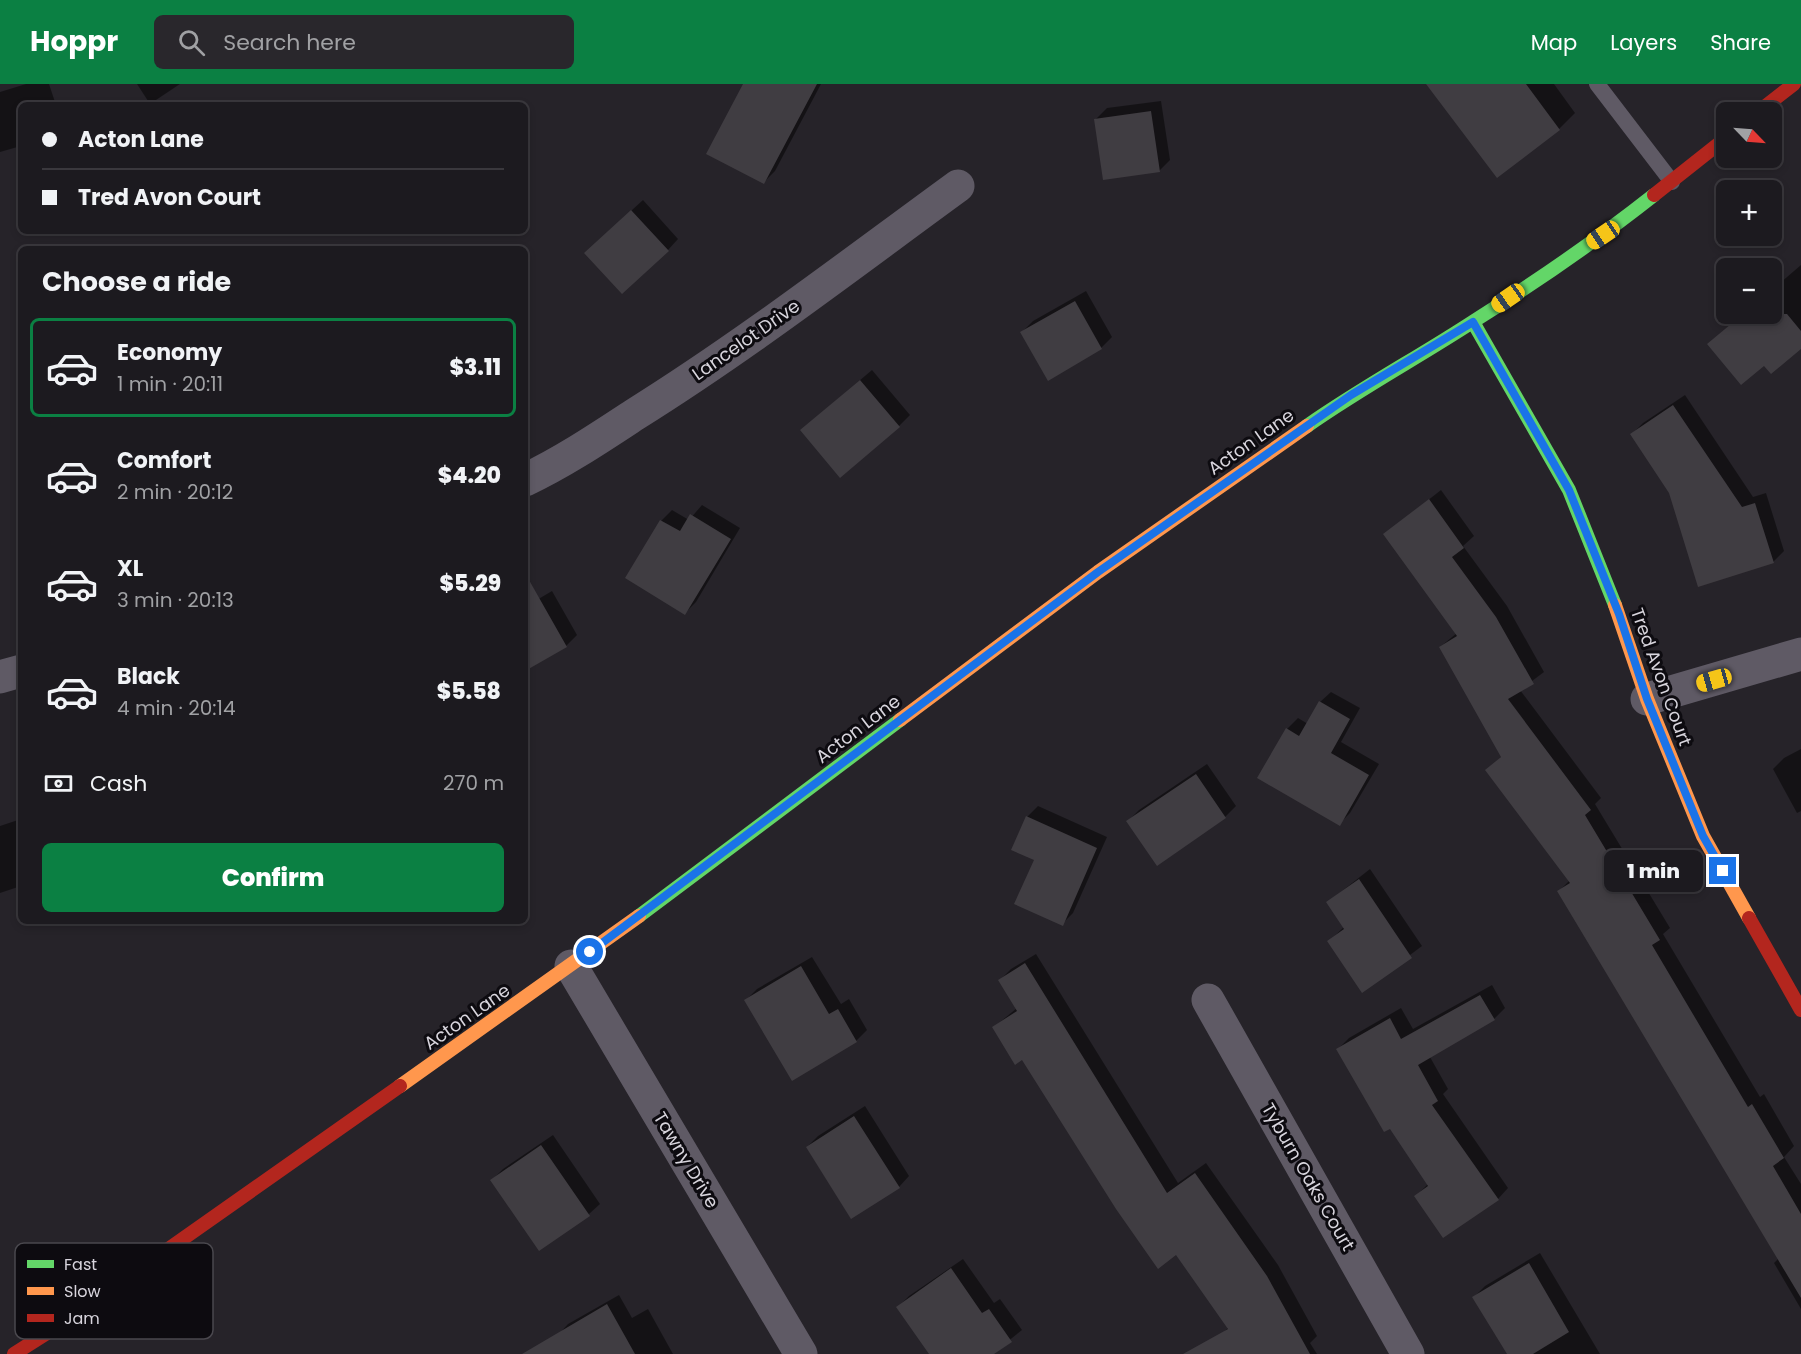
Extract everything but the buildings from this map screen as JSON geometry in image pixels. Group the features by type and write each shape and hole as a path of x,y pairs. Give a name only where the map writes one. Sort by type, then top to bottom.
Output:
{"street":[{"path":"1771,102 1794,84"},
{"name":"Acton Lane","path":"177,1243 571,966 1098,572 1351,395 1473,322 1603,235 1716,146"},
{"name":"Lancelot Drive","path":"528,479 552,468 663,397 778,318 958,186"},
{"name":"Tred Avon Court","path":"1473,322 1569,490 1619,614 1647,699 1703,836 1801,1010"},
{"path":"1647,699 1801,654"},
{"path":"0,677 18,672"},
{"name":"Tawny Drive","path":"571,966 801,1354"},
{"name":"Tyburn Oaks Court","path":"1208,1000 1408,1354"},
{"name":"Acton Lane","path":"14,1354 38,1339"}],"lane":[{"path":"1597,84 1671,182"}],"traffic: fast":[{"path":"1307,426 1520,291 1654,195"},
{"path":"1473,322 1569,490 1615,605"},
{"path":"639,916 900,720"}],"traffic: slow":[{"path":"900,720 1098,572 1307,426"},
{"path":"1615,605 1647,699 1703,836 1749,918"},
{"path":"400,1086 639,916"}],"traffic: jam":[{"path":"1771,102 1794,84"},
{"path":"1654,195 1716,146"},
{"path":"1749,918 1801,1010"},
{"path":"177,1243 400,1086"},
{"path":"14,1354 38,1339"}],"route":[{"path":"590,952 1098,572 1351,395 1473,322 1569,490 1619,614 1647,699 1703,836 1723,871"}]}
